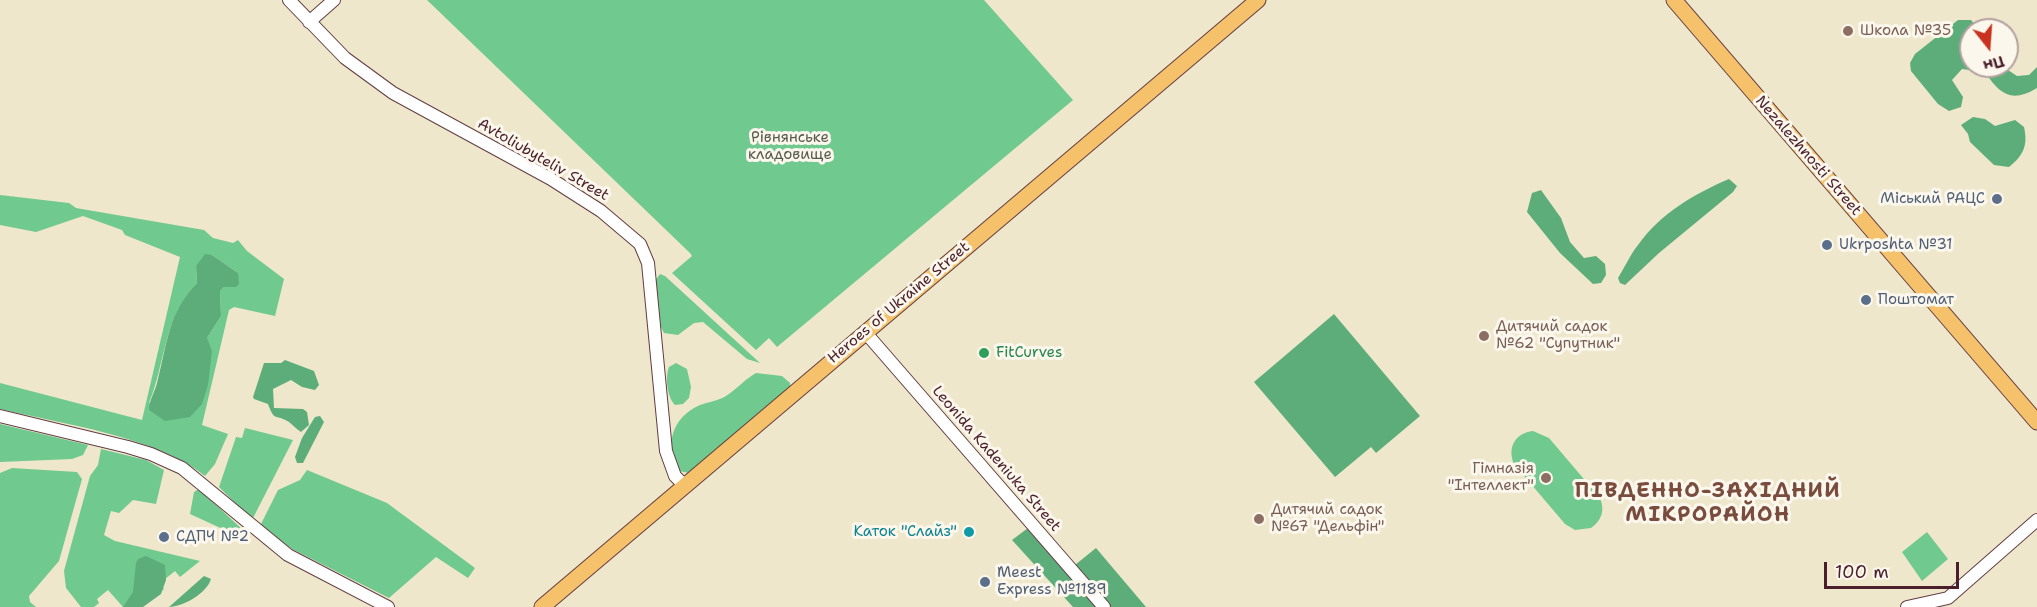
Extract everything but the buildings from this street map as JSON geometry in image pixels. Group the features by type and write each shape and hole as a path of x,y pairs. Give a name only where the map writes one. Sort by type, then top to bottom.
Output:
{"main road":[{"name":"Heroes of Ukraine Street","path":"542,607 1257,0"},
{"name":"Nezalezhnosti Street","path":"1674,0 2037,422"}],"street":[{"name":"Avtoliubyteliv Street","path":"289,0 345,58 393,93 551,179 601,211 640,244 648,262 666,452 675,476 684,485"},
{"path":"309,22 334,0"},
{"name":"Leonida Kadeniuka Street","path":"865,332 1104,607"},
{"path":"0,416 128,447 151,454 182,468 288,555 388,607"},
{"path":"1907,607 1948,598 2037,520"}],"green space":[{"name":"Рівнянське кладовище","path":"427,0 984,0 1073,100 777,347 769,338 756,350 672,273 692,256 690,253"},
{"path":"1959,20 1959,72 1952,80 1963,97 1961,107 1949,111 1938,104 1911,71 1910,63 1915,54"},
{"path":"2037,67 2037,88 2028,93 2014,96 2001,91 1990,78 2019,78 2019,76 2029,75"},
{"path":"1973,117 1985,119 1995,126 2015,120 2024,127 2024,149 2009,167 1994,165 1970,142 1968,134 1961,125"},
{"path":"1729,179 1737,186 1733,192 1659,253 1625,285 1620,283 1618,278 1632,253 1657,223 1691,198"},
{"path":"1541,190 1561,218 1570,242 1584,258 1596,256 1605,264 1606,275 1601,283 1593,284 1560,253 1527,212 1532,193"},
{"path":"0,195 69,203 76,208 204,230 213,238 233,243 238,240 247,251 284,279 275,316 234,307 229,310 202,425 228,434 215,464 205,476 184,462 135,441 0,409 0,383 142,420 180,257 125,235 122,230 83,216 36,232 0,225","holes":["212,255 238,273 220,291 221,316 207,338 208,385 149,403 171,325 186,296 197,283 196,266"]},
{"path":"205,254 212,255 238,273 239,284 236,287 224,287 220,291 221,316 207,338 212,351 208,385 202,404 190,417 165,421 149,410 150,403 174,317 187,294 197,283 196,266"},
{"path":"660,274 665,276 760,363 747,359 703,322 694,323 678,335 664,333 661,327 655,281"},
{"path":"1334,314 1420,416 1376,453 1371,447 1335,477 1254,382"},
{"path":"285,360 314,371 319,385 315,390 302,387 291,380 273,389 274,408 303,409 307,412 309,425 301,432 284,419 274,416 268,404 253,397 264,363 281,363"},
{"path":"676,363 687,369 691,387 689,398 683,404 675,405 669,392 667,376 669,367"},
{"path":"756,373 782,376 790,383 790,387 689,473 679,471 674,462 671,443 682,417 700,405 726,396"},
{"path":"320,416 324,422 303,463 297,463 295,457 302,438 315,417"},
{"path":"0,424 88,445 83,455 72,459 0,462"},
{"path":"245,428 293,440 252,520 219,487 236,437 242,438"},
{"path":"1533,431 1549,438 1600,498 1602,514 1591,528 1575,530 1565,524 1514,464 1511,452 1514,442 1521,435"},
{"path":"101,449 146,460 164,470 156,504 133,500 119,513 111,511 104,535 115,541 200,561 180,577 175,571 160,583 164,589 141,607 123,607 108,590 97,599 99,603 94,607 81,607 66,588 64,571 90,476 98,465"},
{"path":"12,468 77,472 82,479 59,561 29,596 30,602 36,607 0,607 0,473"},
{"path":"307,470 387,503 475,568 468,578 436,557 389,598 292,549 260,526 278,490 300,480"},
{"path":"199,489 245,532 240,537 190,514 194,492"},
{"path":"1028,528 1096,607 1073,607 1012,540"},
{"path":"1927,532 1948,559 1922,581 1902,552"},
{"path":"1096,548 1146,607 1111,607 1075,565"},
{"path":"146,556 165,565 166,580 161,594 143,607 123,607 133,592 136,563 138,559"},
{"path":"204,576 211,579 200,594 181,605 169,607"}],"place":[{"name":"Школа №35","path":"1848,31"},
{"name":"Міський РАЦС","path":"1997,199"},
{"name":"Ukrposhta №31","path":"1827,245"},
{"name":"Поштомат","path":"1866,300"},
{"name":"Дитячий садок №62 \"Супутник\"","path":"1484,336"},
{"name":"FitCurves","path":"984,353"},
{"name":"Гімназія \"Інтеллект\"","path":"1546,478"},
{"name":"Дитячий садок №67 \"Дельфін\"","path":"1259,519"},
{"name":"Каток \"Слайз\"","path":"969,532"},
{"name":"СДПЧ №2","path":"164,537"},
{"name":"Meest Express №1189","path":"985,582"}],"district":[{"name":"ПІВДЕННО-ЗАХІДНИЙ МІКРОРАЙОН","path":"1708,504"}]}
